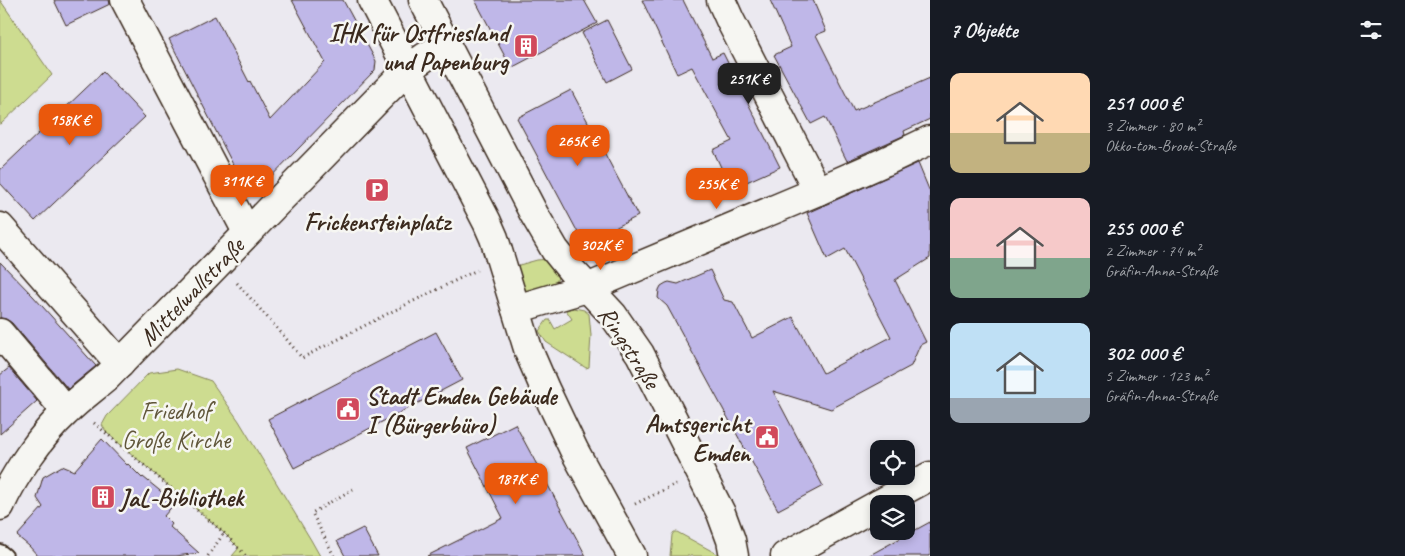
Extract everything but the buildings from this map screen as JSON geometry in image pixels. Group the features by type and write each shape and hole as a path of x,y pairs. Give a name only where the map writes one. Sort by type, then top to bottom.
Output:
{"street":[{"path":"372,0 487,222 529,352 545,389 574,450 632,556"},
{"name":"Ringstraße","path":"423,0 534,214 555,250 613,315 640,354 728,528 734,556"},
{"path":"721,0 818,191"},
{"path":"129,2 247,232"},
{"path":"408,69 446,45"},
{"name":"Mittelwallstraße","path":"1,499 48,431 70,408 120,364 408,69"},
{"path":"516,309 587,288 818,191 930,140"},
{"path":"0,227 120,364"},
{"path":"0,333 70,408"},
{"path":"895,495 930,476"},
{"path":"785,556 870,509"}],"lane":[{"path":"0,552 5,556"}],"path":[{"path":"218,262 302,358 391,312 487,266 501,262"},
{"path":"70,408 224,533 246,556"},
{"path":"609,516 701,472"},
{"path":"334,556 312,513 353,489"},
{"path":"208,556 224,533"}],"green space":[{"path":"0,0 52,75 0,125"},
{"path":"550,259 559,274 555,286 529,295 519,288 512,267 537,260"},
{"path":"574,308 584,310 589,314 591,335 589,367 586,368 546,342 539,331 547,320 550,320 555,329 572,319 566,310"},
{"name":"Friedhof Große Kirche","path":"177,369 211,381 239,421 320,556 232,556 239,548 224,533 107,433 102,425 107,416 149,373"},
{"path":"674,532 677,532 721,556 670,556"}],"place":[{"name":"IHK für Ostfriesland und Papenburg","path":"526,46"},
{"name":"Frickensteinplatz","path":"377,190"},
{"name":"Stadt Emden Gebäude I (Bürgerbüro)","path":"348,409"},
{"name":"Amtsgericht Emden","path":"767,437"},
{"name":"JaL-Bibliothek","path":"103,497"}]}
